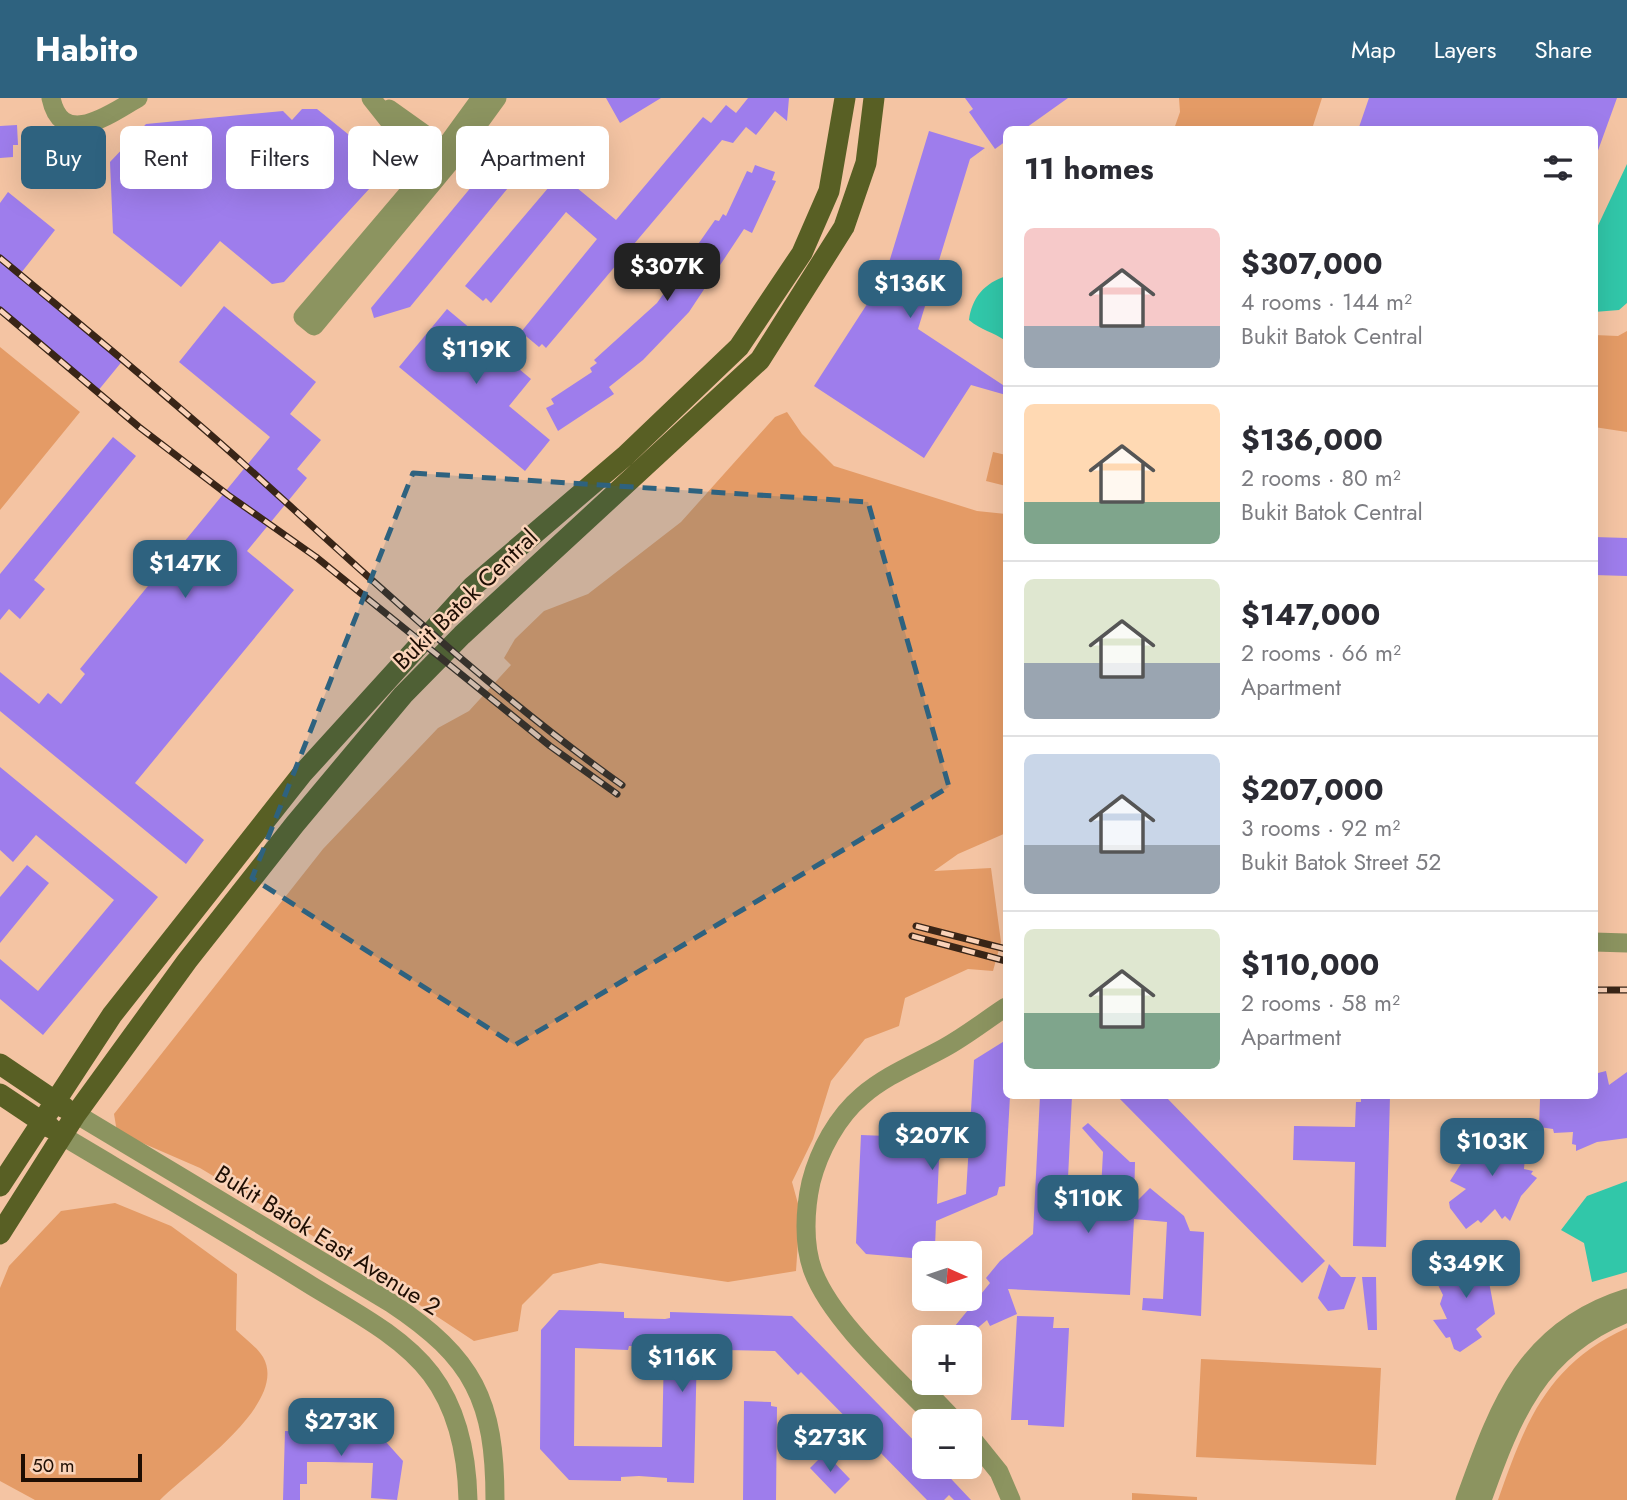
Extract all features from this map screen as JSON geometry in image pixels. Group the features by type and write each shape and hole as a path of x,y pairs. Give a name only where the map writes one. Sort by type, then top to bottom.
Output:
{"main road":[{"name":"Bukit Batok Central","path":"0,1186 111,1015 302,774 472,587 625,456 740,347 802,253 829,191 845,98"},
{"name":"Bukit Batok Central","path":"0,1234 61,1135 203,940 403,695 462,635 760,360 844,228 866,163 874,98"},
{"path":"0,1064 76,1114"},
{"path":"0,1094 61,1135"}],"street":[{"path":"51,98 59,116 70,123 91,125 113,106 138,98"},
{"path":"444,160 481,98"},
{"path":"308,322 496,98"},
{"path":"373,100 444,160"},
{"path":"1598,932 1627,932"},
{"path":"1598,942 1627,943"},
{"path":"927,1409 829,1304 812,1270 807,1238 807,1201 815,1168 834,1129 861,1097 900,1071 946,1047 1003,1009"},
{"path":"944,1409 839,1297 824,1266 819,1237 819,1202 826,1172 844,1136 869,1106 1003,1023"},
{"name":"Bukit Batok East Avenue 2","path":"76,1114 391,1303 441,1339 460,1360 488,1417 495,1462 495,1500"},
{"name":"Bukit Batok East Avenue 2","path":"61,1135 242,1242 364,1318 413,1354 432,1375 461,1433 468,1500"},
{"path":"1465,1500 1497,1415 1521,1373 1546,1345 1575,1322 1607,1304 1627,1298"},
{"path":"1482,1500 1511,1420 1538,1378 1581,1338 1627,1313"},
{"path":"982,1451 999,1472 1010,1500"},
{"path":"982,1470 999,1500"}],"highlighted area":[{"path":"413,473 868,502 949,787 515,1045 252,878"}],"shaded area":[{"path":"1179,98 1322,98 1313,126 1175,126 1180,112"},
{"path":"1627,331 1627,432 1598,428 1598,335 1618,336"},
{"path":"0,347 80,412 0,510"},
{"path":"787,412 802,434 834,466 977,511 1003,514 1003,834 958,854 934,871 991,868 1001,942 993,971 968,969 905,998 899,1026 865,1039 831,1081 813,1139 792,1182 800,1211 796,1271 728,1282 600,1263 553,1274 522,1305 518,1331 474,1341 341,1253 200,1168 117,1132 114,1114 323,849 438,728 469,711 511,665 504,658 515,639 544,611 588,594 681,522 775,417"},
{"path":"993,452 1003,454 1003,485 986,481"},
{"path":"115,1203 171,1226 237,1274 236,1330 263,1357 267,1375 262,1395 232,1436 160,1500 35,1500 0,1481 0,1288 9,1266 61,1211"},
{"path":"1627,1328 1627,1500 1498,1500 1530,1421 1558,1378 1577,1359"},
{"path":"1201,1359 1381,1368 1376,1465 1196,1457"},
{"path":"1132,1493 1197,1497 1197,1500 1132,1500"}],"water":[{"path":"1627,164 1627,303 1619,310 1598,312 1598,226"},
{"path":"1003,278 1003,339 969,320 976,298 992,283"},
{"path":"1627,1181 1627,1272 1592,1282 1584,1243 1561,1230 1587,1196"}],"building":[{"path":"606,98 661,98 620,123"},
{"path":"748,98 789,98 787,121 775,111 756,135 746,127 733,143 722,140 546,348 542,344 539,347 521,332 597,239 566,212 491,303 486,298 483,301 465,286 547,189 578,189 616,220 703,117 711,123 726,105 736,113"},
{"path":"965,98 1068,98 1029,126 1003,126 1003,143 995,149 969,112 973,109"},
{"path":"1369,98 1617,98 1598,150 1598,126 1359,126"},
{"path":"302,109 317,109 348,134 348,189 369,189 284,282 272,284 220,241 181,287 113,233 110,162 120,151 120,189 212,189 212,126 144,126 146,124 283,111 292,120"},
{"path":"17,125 18,145 13,145 13,157 0,158 0,126"},
{"path":"929,131 985,148 970,159 918,329 1003,385 1003,394 971,385 924,458 814,386 871,298 877,302"},
{"path":"755,165 775,172 772,180 776,181 752,233 744,229 689,312 643,360 609,387 614,394 558,431 546,408 554,404 551,399 592,372 590,368 597,363 594,360 657,303 715,220 719,221 723,214 726,216 747,171 752,173"},
{"path":"470,189 507,189 410,307 374,318 371,308"},
{"path":"8,192 55,230 21,273 124,359 97,392 0,311 0,203"},
{"path":"224,306 316,382 290,414 321,440 297,469 307,478 247,551 294,590 135,783 204,840 186,864 0,711 0,672 39,704 48,693 61,704 85,674 80,669 270,437 179,362"},
{"path":"447,309 531,379 509,406 550,440 525,471 399,367"},
{"path":"113,437 136,456 34,580 45,589 20,619 9,609 0,620 0,574"},
{"path":"1598,537 1627,538 1627,576 1598,575"},
{"path":"0,767 158,897 43,1035 0,999 0,959 38,991 114,900 36,835 13,862 0,850"},
{"path":"27,865 49,883 0,943 0,897"},
{"path":"1003,1042 1003,1099 1010,1099 1005,1186 999,1187 997,1195 936,1221 935,1241 912,1241 912,1258 866,1254 856,1243 861,1135 940,1138 937,1204 966,1194 974,1060"},
{"path":"1606,1071 1609,1085 1627,1072 1627,1138 1597,1142 1576,1151 1576,1145 1572,1144 1573,1132 1554,1133 1553,1129 1539,1127 1540,1099 1598,1099 1598,1073"},
{"path":"1040,1099 1072,1099 1066,1219 1100,1210 1103,1152 1082,1128 1088,1123 1130,1162 1135,1162 1134,1204 1150,1188 1184,1216 1190,1231 1204,1232 1201,1316 1142,1310 1143,1298 1163,1299 1167,1222 1134,1219 1130,1295 1008,1289 1017,1314 990,1326 987,1320 981,1325 956,1325 967,1311 982,1311 982,1293 990,1283 986,1278 1000,1261 1033,1234"},
{"path":"1120,1099 1168,1099 1325,1261 1302,1283"},
{"path":"1361,1099 1390,1099 1386,1247 1353,1246 1355,1162 1293,1160 1294,1126 1355,1127 1356,1102 1361,1102"},
{"path":"1500,1127 1527,1133 1524,1169 1533,1171 1531,1174 1537,1178 1521,1196 1510,1221 1505,1216 1502,1219 1495,1209 1481,1223 1478,1220 1466,1229 1450,1208 1449,1202 1466,1189 1450,1181 1476,1140 1490,1148 1494,1129 1500,1130"},
{"path":"1469,1253 1470,1258 1482,1253 1490,1256 1489,1282 1495,1314 1476,1329 1482,1337 1460,1352 1454,1349 1450,1337 1446,1338 1433,1320 1447,1319 1440,1304 1443,1295 1437,1283 1454,1281 1452,1255"},
{"path":"1329,1264 1341,1277 1356,1277 1344,1309 1328,1311 1318,1298"},
{"path":"1362,1277 1376,1277 1377,1330 1368,1330"},
{"path":"559,1310 624,1312 624,1318 665,1319 670,1318 670,1312 792,1316 912,1439 912,1479 951,1479 971,1500 954,1500 949,1495 944,1500 927,1500 801,1372 798,1375 775,1351 725,1350 725,1346 697,1346 694,1483 667,1482 667,1478 639,1476 621,1477 621,1481 569,1480 540,1449 541,1330","holes":["575,1348 664,1348 662,1447 574,1446"]},
{"path":"1017,1316 1054,1317 1053,1328 1069,1328 1064,1427 1028,1425 1028,1420 1011,1420"},
{"path":"744,1401 771,1402 771,1406 777,1407 776,1500 743,1500"},
{"path":"311,1427 362,1427 361,1433 378,1433 403,1461 397,1500 371,1498 373,1463 307,1462 307,1484 300,1484 300,1500 283,1500 285,1431 311,1432"},
{"path":"825,1453 850,1479 835,1494 810,1468"}],"railway":[{"path":"0,258 125,361 476,671 572,749 622,785"},
{"path":"0,310 139,427 228,495 316,557 550,746 617,794"},
{"path":"916,926 1003,948"},
{"path":"912,936 1003,960"},
{"path":"1598,990 1627,990"}]}
